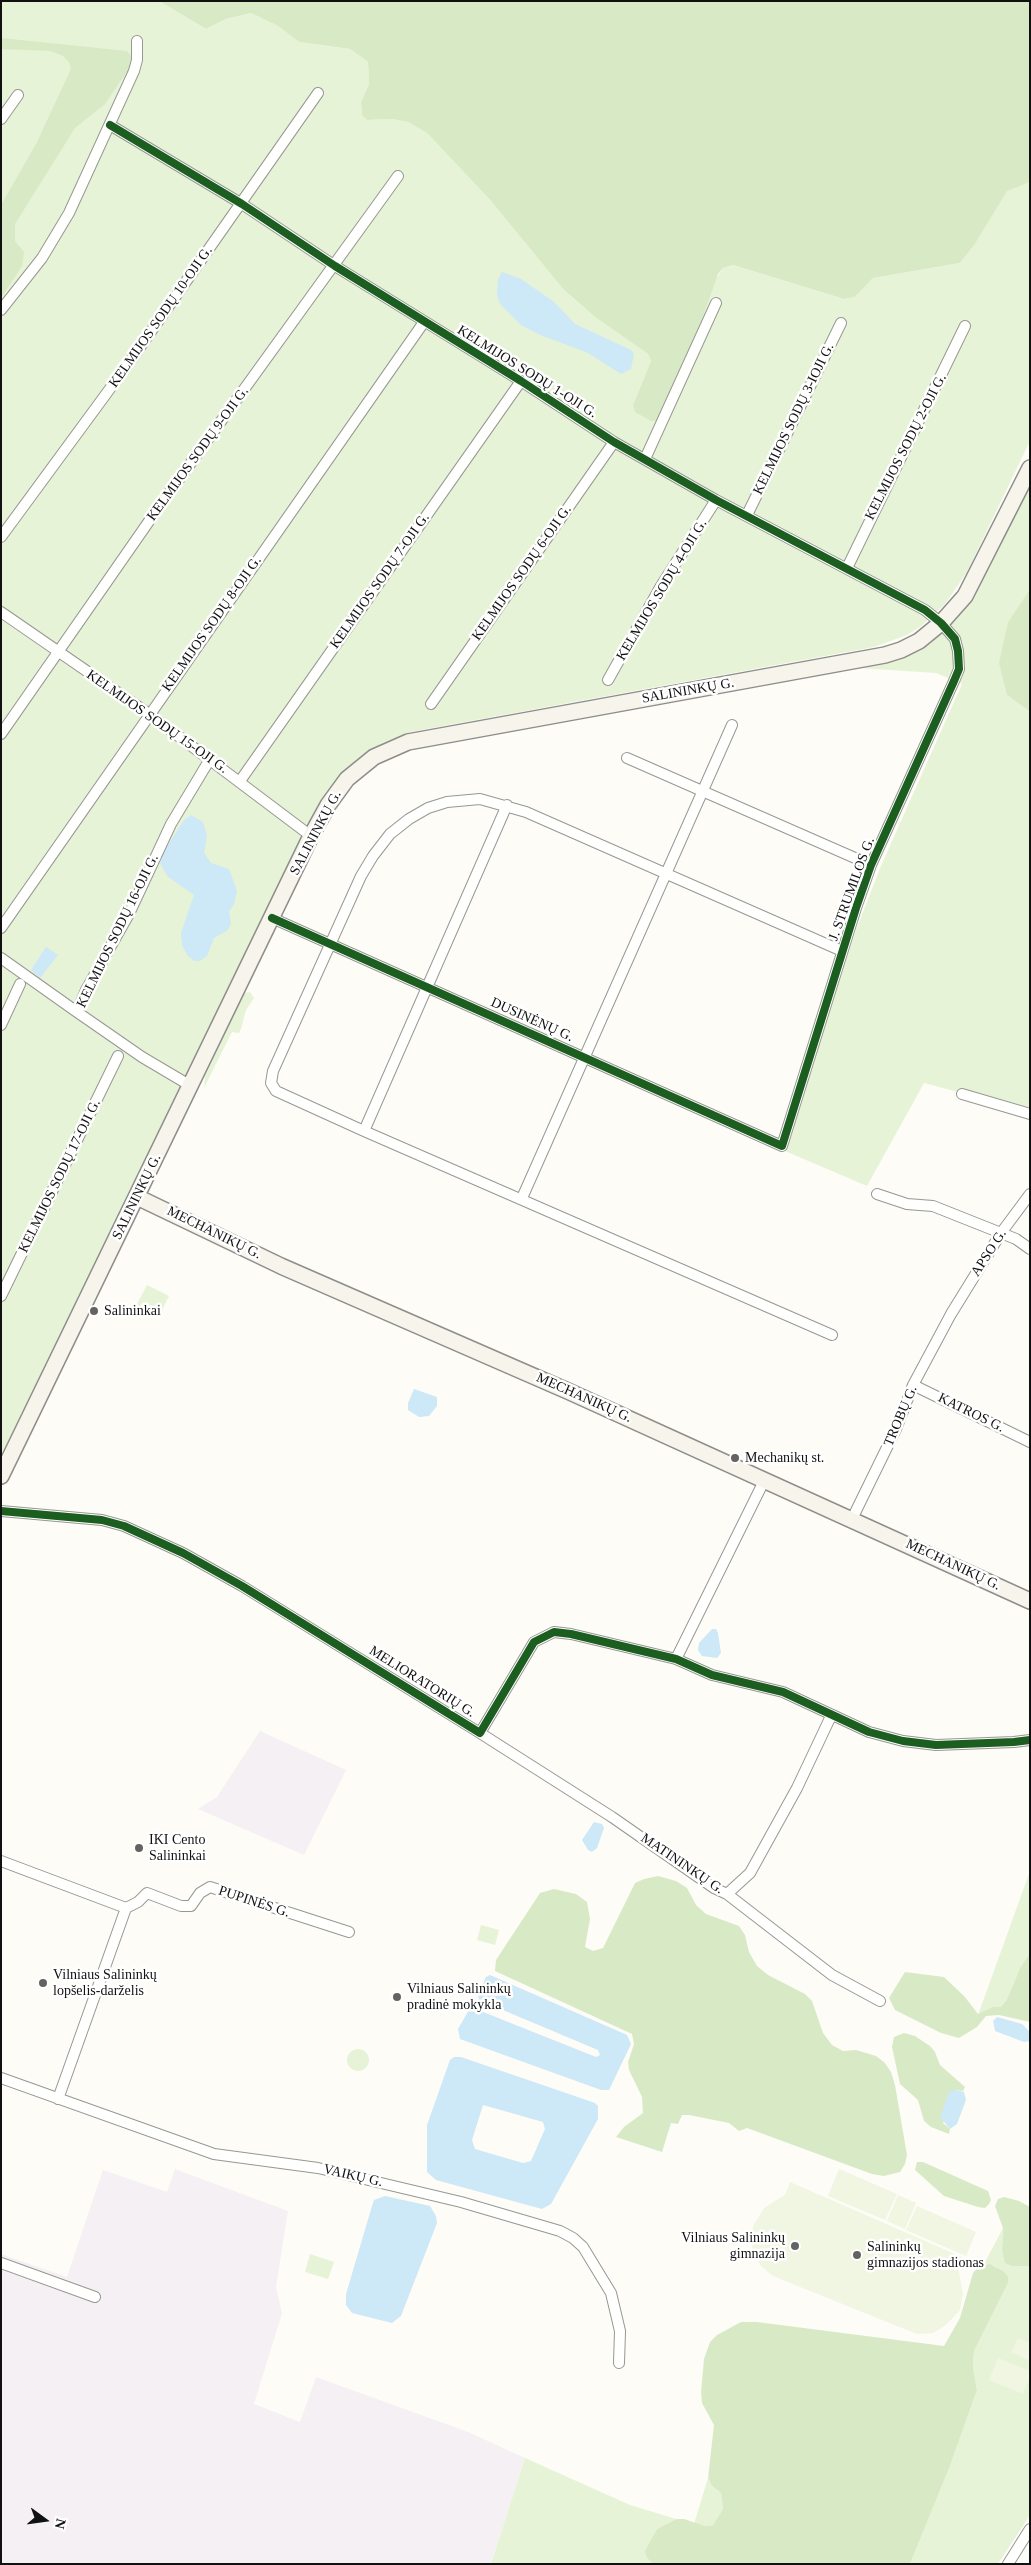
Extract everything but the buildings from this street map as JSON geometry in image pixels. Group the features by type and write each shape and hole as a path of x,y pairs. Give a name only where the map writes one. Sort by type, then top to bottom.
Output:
{"main road":[{"name":"SALININKŲ G.","path":"1,1476 311,836 328,805 347,779 374,757 408,742 885,656 919,641 954,611 974,583 1030,468"},
{"name":"MECHANIKŲ G.","path":"137,1197 281,1266 765,1479 1030,1601"}],"street":[{"path":"1,310 42,258 69,213 134,71 137,60 137,41"},
{"name":"KELMIJOS SODŲ 10-OJI G.","path":"1,538 242,204 318,93"},
{"path":"1,119 18,95"},
{"name":"KELMIJOS SODŲ 1-OJI G.","path":"110,125 242,204 335,266 521,381 614,442 716,500 925,610 941,623"},
{"name":"KELMIJOS SODŲ 9-OJI G.","path":"1,734 154,514 335,266 398,176"},
{"path":"645,459 716,303"},
{"name":"KELMIJOS SODŲ 8-OJI G.","path":"1,928 424,322"},
{"name":"KELMIJOS SODŲ 3-IOJI G.","path":"746,515 841,323"},
{"name":"KELMIJOS SODŲ 2-OJI G.","path":"847,568 965,326"},
{"name":"KELMIJOS SODŲ 7-OJI G.","path":"240,781 521,381"},
{"name":"KELMIJOS SODŲ 6-OJI G.","path":"431,704 614,442"},
{"name":"KELMIJOS SODŲ 4-OJI G.","path":"608,680 661,586 716,500"},
{"name":"KELMIJOS SODŲ 15-OJI G.","path":"1,612 149,714 311,836"},
{"name":"J. STRUMILOS G.","path":"782,1146 842,951 871,865 959,669 955,639 941,623"},
{"path":"522,1198 732,725"},
{"path":"627,758 871,865"},
{"name":"KELMIJOS SODŲ 16-OJI G.","path":"191,1086 142,1057 77,1012 86,990 129,914 171,824 210,759"},
{"path":"832,1335 522,1198 364,1131 276,1091 271,1083 273,1070 361,876 373,856 390,834 409,819 428,808 447,802 480,799 506,805 842,951"},
{"path":"364,1131 428,988 506,805"},
{"name":"DUSINĖNŲ G.","path":"272,918 782,1146"},
{"path":"1,958 77,1012"},
{"path":"1,1024 20,984"},
{"name":"KELMIJOS SODŲ 17-OJI G.","path":"1,1296 118,1056"},
{"path":"962,1094 1030,1114"},
{"path":"877,1194 907,1204 933,1206 1016,1239 1030,1249"},
{"name":"APSO G.","path":"951,1314 1001,1233 1030,1194"},
{"name":"TROBŲ G.","path":"852,1519 896,1429 913,1385 951,1314"},
{"name":"KATROS G.","path":"913,1385 1030,1442"},
{"path":"676,1659 765,1479"},
{"name":"MELIORATORIŲ G.","path":"1,1510 102,1520 124,1526 183,1553 267,1601 480,1733 534,1642 554,1632 571,1634 676,1659 712,1675 783,1692 831,1716 869,1732 903,1741 936,1744 1030,1740"},
{"path":"727,1894 750,1873 797,1788 831,1716"},
{"name":"MATININKŲ G.","path":"480,1733 612,1817 714,1888 727,1894 832,1975 880,2001"},
{"path":"1,1861 126,1908 58,2099"},
{"name":"PUPINĖS G.","path":"126,1908 138,1902 147,1893 181,1906 191,1906 200,1893 210,1887 349,1932"},
{"name":"VAIKŲ G.","path":"1,2078 214,2154 318,2168 461,2202 560,2231 573,2238 583,2247 611,2293 620,2331 619,2363"},
{"path":"1,2263 95,2297"},
{"path":"1008,2564 1030,2529"}],"shaded area":[{"path":"260,1731 346,1770 304,1855 198,1809 217,1797"},
{"path":"175,2169 288,2211 276,2287 282,2313 254,2404 300,2422 316,2377 468,2432 525,2458 491,2564 1,2564 1,2254 67,2277 103,2170 167,2192"}],"green space":[{"path":"1,1 159,1 206,29 226,19 251,13 278,26 299,42 350,49 368,62 369,84 361,102 362,115 367,120 392,119 408,122 427,133 491,201 563,289 595,317 648,354 651,361 633,405 723,268 733,265 844,299 855,297 873,278 960,263 975,244 1007,190 1030,182 1030,441 967,572 945,604 920,627 907,635 874,647 410,732 367,752 347,770 328,791 310,823 1,1458"},
{"path":"159,1 1030,1 1030,182 1007,191 975,244 960,263 873,278 855,297 844,299 733,265 723,268 718,274 684,370 660,421 651,421 635,412 633,405 651,361 648,354 595,317 563,289 491,201 427,133 408,122 392,119 367,120 362,115 361,102 369,84 368,62 350,49 299,42 278,26 251,13 226,19 206,29"},
{"path":"1,38 127,51 132,57 133,63 105,104 75,128 15,224 15,241 24,252 22,266 1,298 1,205 36,144 71,69 69,62 63,56 50,51 1,49"},
{"path":"1030,486 1030,589 1008,622 1007,695 1030,712 1030,1111 924,1083 867,1186 785,1151 854,935 881,866 962,684 936,673 858,668 900,658 967,602 987,571"},
{"path":"1030,589 1030,712 1007,695 999,663 1008,622"},
{"path":"250,992 254,998 246,1010 241,1029 239,1033 232,1032 204,1088 205,1077 244,993"},
{"path":"147,1285 169,1296 158,1318 136,1306"},
{"path":"1030,1871 1030,1953 1020,1968 1007,1999 1001,2007 991,2007 978,2015"},
{"path":"658,1876 676,1881 687,1888 696,1905 706,1914 739,1926 745,1935 749,1952 757,1966 768,1975 805,1994 812,2001 823,2033 832,2045 843,2051 856,2050 876,2056 884,2062 891,2072 895,2085 907,2155 905,2164 900,2172 884,2176 872,2174 747,2128 739,2131 729,2123 689,2115 682,2115 678,2124 671,2123 662,2152 616,2137 624,2127 643,2113 642,2097 629,2070 628,2062 634,2044 632,2034 495,1971 496,1960 540,1893 554,1889 576,1894 587,1902 590,1919 585,1947 593,1951 603,1948 635,1883"},
{"path":"481,1925 499,1930 495,1945 477,1940"},
{"path":"1030,1953 1030,2022 999,2015 986,2016 977,2027 959,2038 941,2033 895,2010 889,1998 905,1972 944,1977 965,1997 978,2014 992,2007 1001,2007 1007,1999 1020,1968"},
{"path":"904,2033 915,2036 930,2046 935,2052 940,2065 965,2087 963,2091 956,2090 943,2123 950,2129 949,2134 931,2127 924,2121 918,2100 900,2084 892,2047 894,2037"},
{"path":"358,2049 366,2052 369,2060 366,2068 358,2071 350,2068 347,2060 350,2052"},
{"path":"917,2162 923,2162 988,2191 991,2200 989,2204 985,2208 978,2207 944,2196 915,2170"},
{"path":"839,2169 897,2194 885,2220 828,2196"},
{"name":"Salininkų gimnazijos stadionas","path":"790,2182 971,2261 969,2267 958,2267 963,2294 960,2310 946,2325 933,2333 917,2334 773,2276 761,2266 752,2250 753,2226 764,2208 785,2195"},
{"path":"898,2195 916,2203 905,2229 887,2221"},
{"path":"1004,2197 1019,2201 1030,2207 1030,2266 1012,2266 1005,2263 1002,2250 1003,2228 995,2206 998,2199"},
{"path":"917,2206 976,2232 966,2256 906,2230"},
{"path":"1003,2228 1002,2250 1012,2266 1030,2266 1030,2515 998,2564 910,2564 950,2466 977,2390 973,2367 974,2351 1008,2283 1008,2276 995,2266 984,2264"},
{"path":"310,2254 334,2262 328,2279 305,2272"},
{"path":"990,2264 1008,2276 1008,2283 974,2351 973,2367 977,2390 950,2466 910,2564 653,2564 647,2558 645,2551 657,2529 676,2519 684,2519 705,2526 713,2525 723,2509 721,2493 712,2486 708,2478 714,2425 702,2403 701,2392 704,2359 710,2342 717,2335 741,2322 757,2322 944,2346 960,2318 973,2273 980,2265"},
{"path":"1018,2338 1030,2343 1030,2361 1011,2352"},
{"path":"998,2358 1030,2371 1030,2377 1023,2394 989,2380"},
{"path":"525,2458 630,2505 676,2519 657,2529 647,2558 653,2564 491,2564"},
{"path":"708,2478 712,2486 721,2493 723,2509 713,2525 705,2526 694,2524"}],"water":[{"path":"502,272 521,279 554,302 575,324 631,350 634,354 631,369 621,374 588,353 538,334 521,325 500,304 497,295 498,279"},
{"path":"191,815 203,822 207,836 204,853 211,863 229,869 237,891 234,904 229,911 231,923 228,930 214,938 207,956 200,961 194,961 187,955 182,945 181,933 194,895 167,876 160,863 164,851 184,820"},
{"path":"46,947 58,955 40,978 31,970"},
{"path":"414,1389 437,1397 437,1406 429,1416 419,1417 408,1410 408,1403"},
{"path":"712,1629 716,1629 718,1633 721,1653 717,1658 702,1656 698,1650 699,1643"},
{"path":"594,1822 602,1824 604,1828 597,1848 592,1852 588,1850 582,1840"},
{"path":"490,1975 627,2035 631,2044 609,2090 601,2090 460,2039 458,2029 469,2010 473,2008 596,2057 600,2055 598,2050 479,2000 478,1995 486,1977"},
{"path":"997,2017 1022,2024 1030,2032 1030,2041 1024,2042 995,2031 993,2021"},
{"path":"454,2057 461,2057 595,2103 598,2106 598,2119 551,2204 542,2209 436,2180 427,2172 427,2125 450,2060","holes":["483,2105 543,2122 545,2129 531,2161 523,2163 475,2149 472,2140"]},
{"path":"956,2090 964,2092 966,2100 957,2124 950,2129 940,2117 949,2092"},
{"path":"385,2196 430,2206 436,2216 437,2223 401,2316 392,2323 352,2313 346,2305 346,2294 374,2200"}],"cycle path":[{"path":"110,125 242,204 335,266 521,381 614,442 716,500 925,610 941,623 955,639 958,651 959,669 871,865 782,1146 272,918"},
{"path":"1,1511 102,1520 124,1526 183,1553 242,1586 480,1733 534,1642 554,1632 571,1634 676,1659 712,1675 783,1692 869,1732 903,1741 936,1745 1030,1740"}],"place":[{"name":"Salininkai","path":"94,1311"},
{"name":"Mechanikų st.","path":"735,1458"},
{"name":"IKI Cento Salininkai","path":"139,1848"},
{"name":"Vilniaus Salininkų lopšelis-darželis","path":"43,1983"},
{"name":"Vilniaus Salininkų pradinė mokykla","path":"397,1997"},
{"name":"Vilniaus Salininkų gimnazija","path":"795,2246"},
{"name":"Salininkų gimnazijos stadionas","path":"857,2255"}]}
